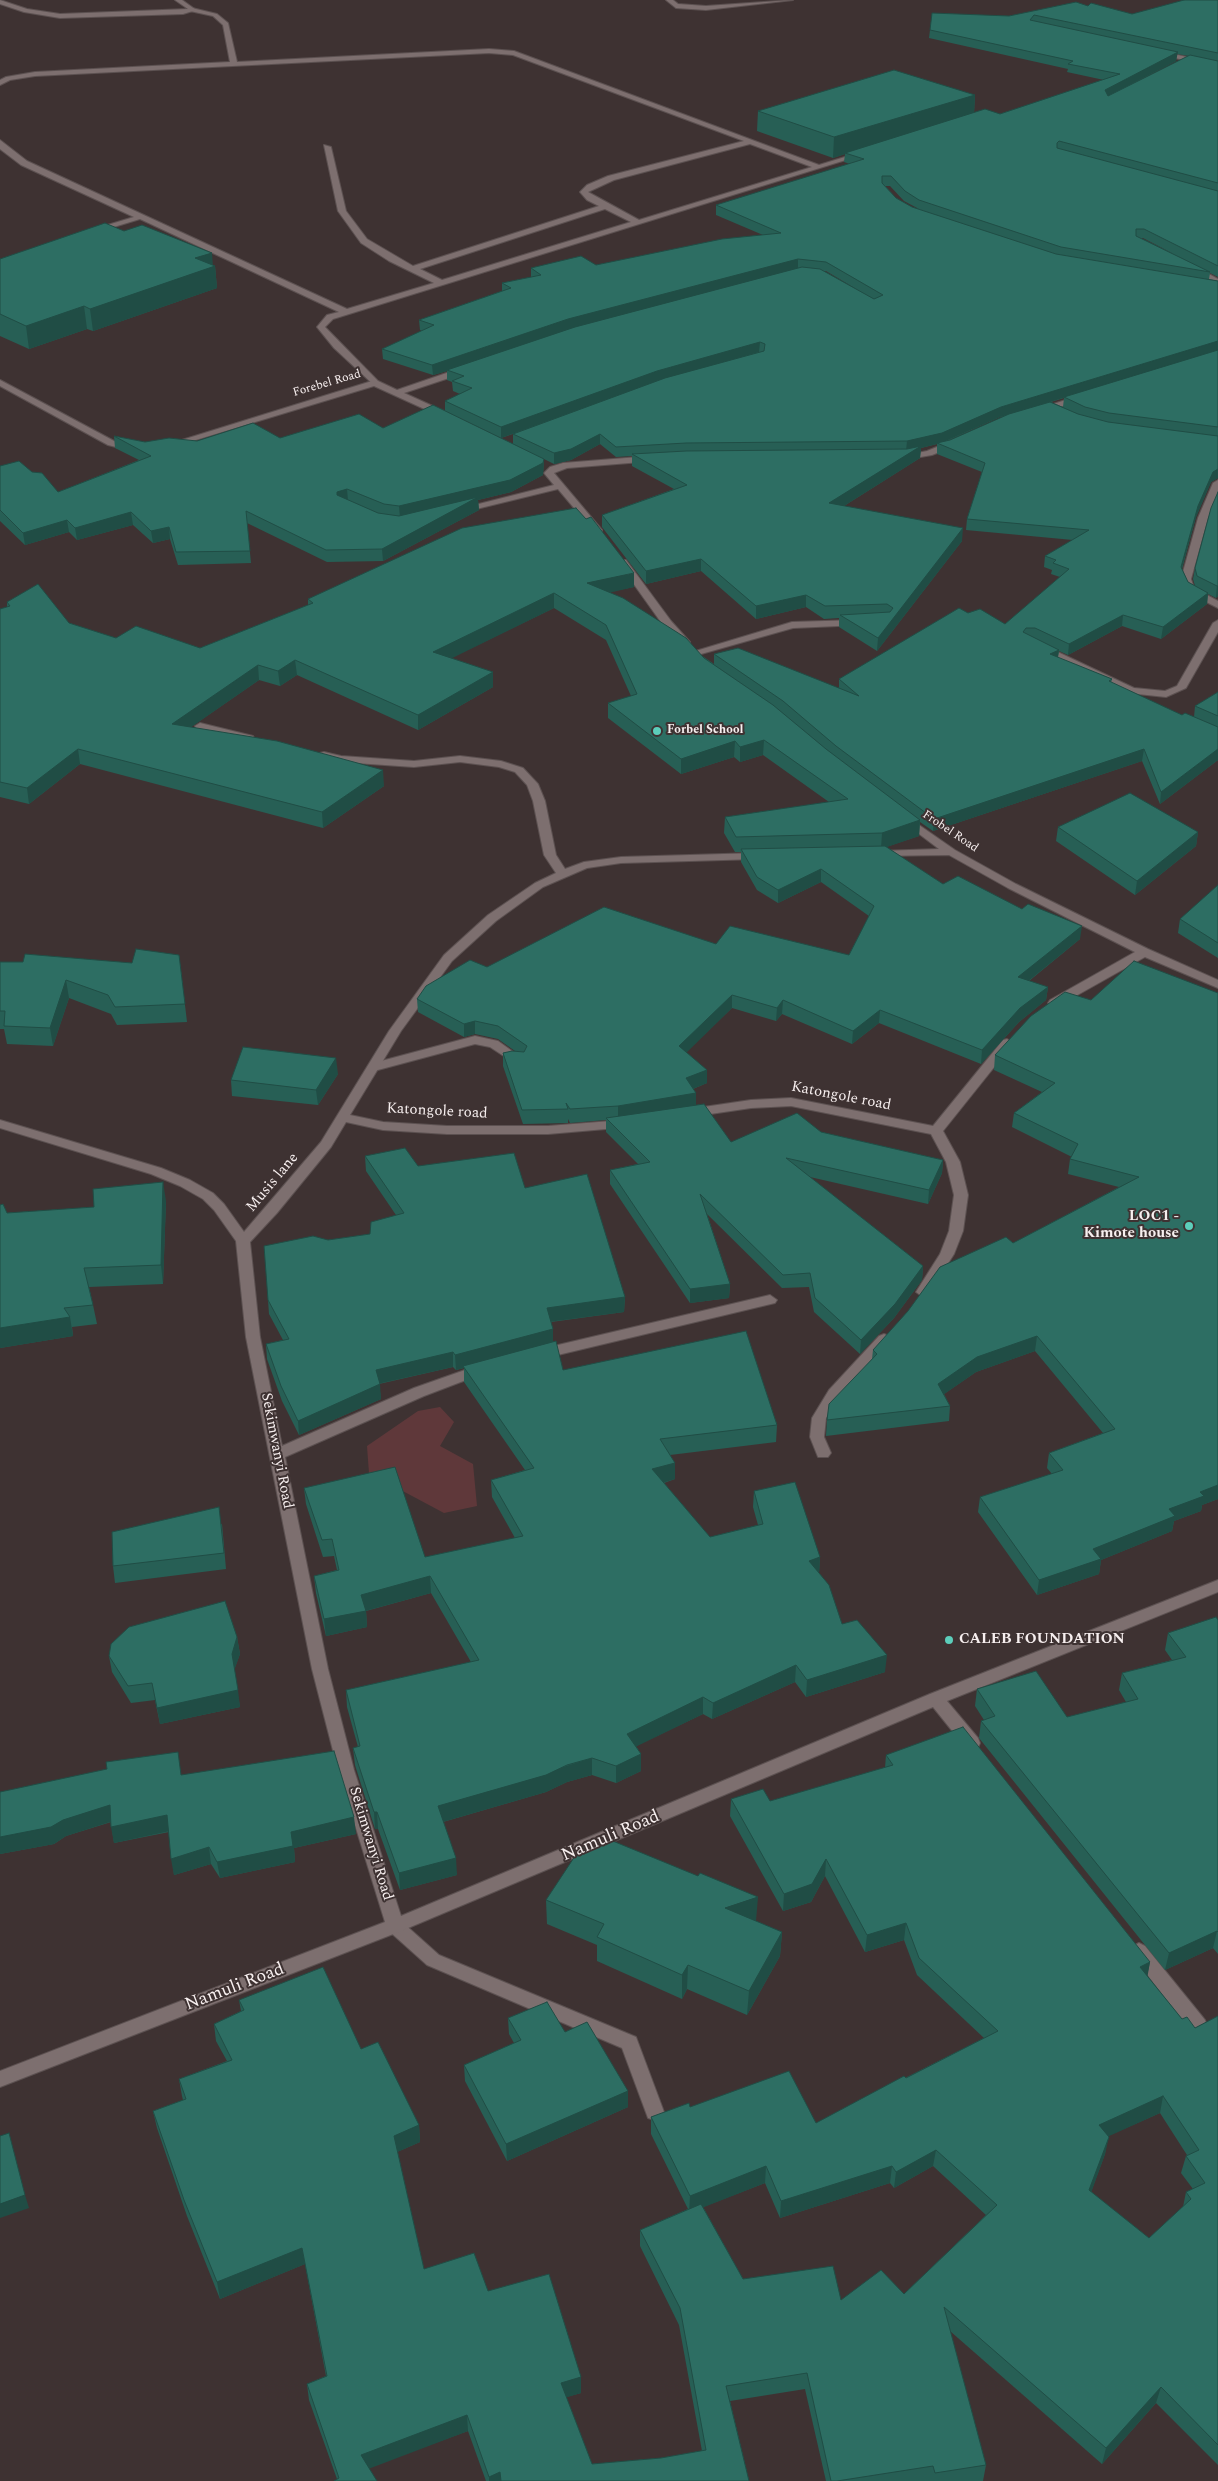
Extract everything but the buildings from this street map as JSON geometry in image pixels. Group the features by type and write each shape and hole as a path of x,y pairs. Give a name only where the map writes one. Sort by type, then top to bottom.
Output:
{"street":[{"path":"178,0 193,8 192,10"},
{"path":"669,0 676,6 706,8 790,0"},
{"path":"0,2 26,12 60,16 192,10 215,15 226,24 234,64"},
{"path":"0,83 8,78 35,74 489,51 514,53 819,167"},
{"path":"1154,52 1218,66"},
{"path":"1202,63 1218,58"},
{"path":"1180,64 1188,60"},
{"path":"0,142 1,146 24,163 143,216 347,312"},
{"path":"638,222 605,206 584,192 590,187 611,178 749,142"},
{"path":"327,147 342,211 364,241 441,283"},
{"path":"375,383 337,346 321,327 330,317 865,153"},
{"path":"413,269 605,206"},
{"path":"90,234 143,216"},
{"path":"1183,264 1218,282"},
{"path":"1202,285 1218,287"},
{"path":"398,392 471,368"},
{"path":"0,383 111,443 140,448"},
{"name":"Forebel Road","path":"165,446 184,443 261,416 375,383 398,392 450,418"},
{"path":"1032,412 1092,395"},
{"path":"1050,407 1065,414"},
{"path":"892,457 929,452 960,440"},
{"path":"660,459 549,467 549,473 611,547 667,623 704,663"},
{"path":"1218,483 1203,518 1186,579 1190,590 1218,605"},
{"path":"446,513 559,486"},
{"path":"694,653 792,625 866,622"},
{"path":"1029,643 1132,691 1166,694 1181,688 1218,623"},
{"path":"1154,694 1164,706"},
{"path":"200,726 265,742"},
{"path":"312,753 341,759 414,764 460,759 501,764 519,770 532,784 539,801 550,855 562,873"},
{"name":"Frobel Road","path":"897,812 951,852 1012,886 1144,952 1218,984"},
{"path":"864,854 951,852"},
{"name":"Musis lane","path":"243,1241 272,1210 326,1144 344,1118 413,1004 448,958 492,918 539,885 562,873 584,865 621,860 767,856"},
{"path":"1042,1012 1077,989 1144,952"},
{"path":"915,1302 947,1254 956,1231 961,1195 952,1162 936,1131 991,1062 1019,1031"},
{"path":"374,1067 475,1040 494,1044 520,1061"},
{"name":"Katongole road","path":"678,1115 751,1104 791,1102 936,1131"},
{"name":"Katongole road","path":"344,1118 414,1129 481,1131 548,1130 636,1122"},
{"name":"Sekimwanyi Road","path":"0,1124 156,1171 185,1183 208,1196 219,1207 243,1241 253,1337 320,1669 346,1770 395,1926"},
{"path":"523,1358 770,1300"},
{"path":"823,1453 817,1437 819,1418 834,1394 894,1329"},
{"path":"277,1454 419,1392 493,1366"},
{"name":"Namuli Road","path":"0,2078 395,1926 936,1699 1218,1586"},
{"path":"936,1699 980,1753"},
{"path":"395,1926 432,1960 629,2043 655,2112"},
{"path":"1130,1940 1198,2026"}],"shaded area":[{"path":"440,1407 454,1422 440,1446 473,1464 477,1506 444,1513 369,1473 367,1446 418,1411"}],"place":[{"name":"Forbel School","path":"657,731"},
{"name":"LOC1 - Kimote house","path":"1189,1226"},
{"name":"CALEB FOUNDATION","path":"949,1640"}]}
